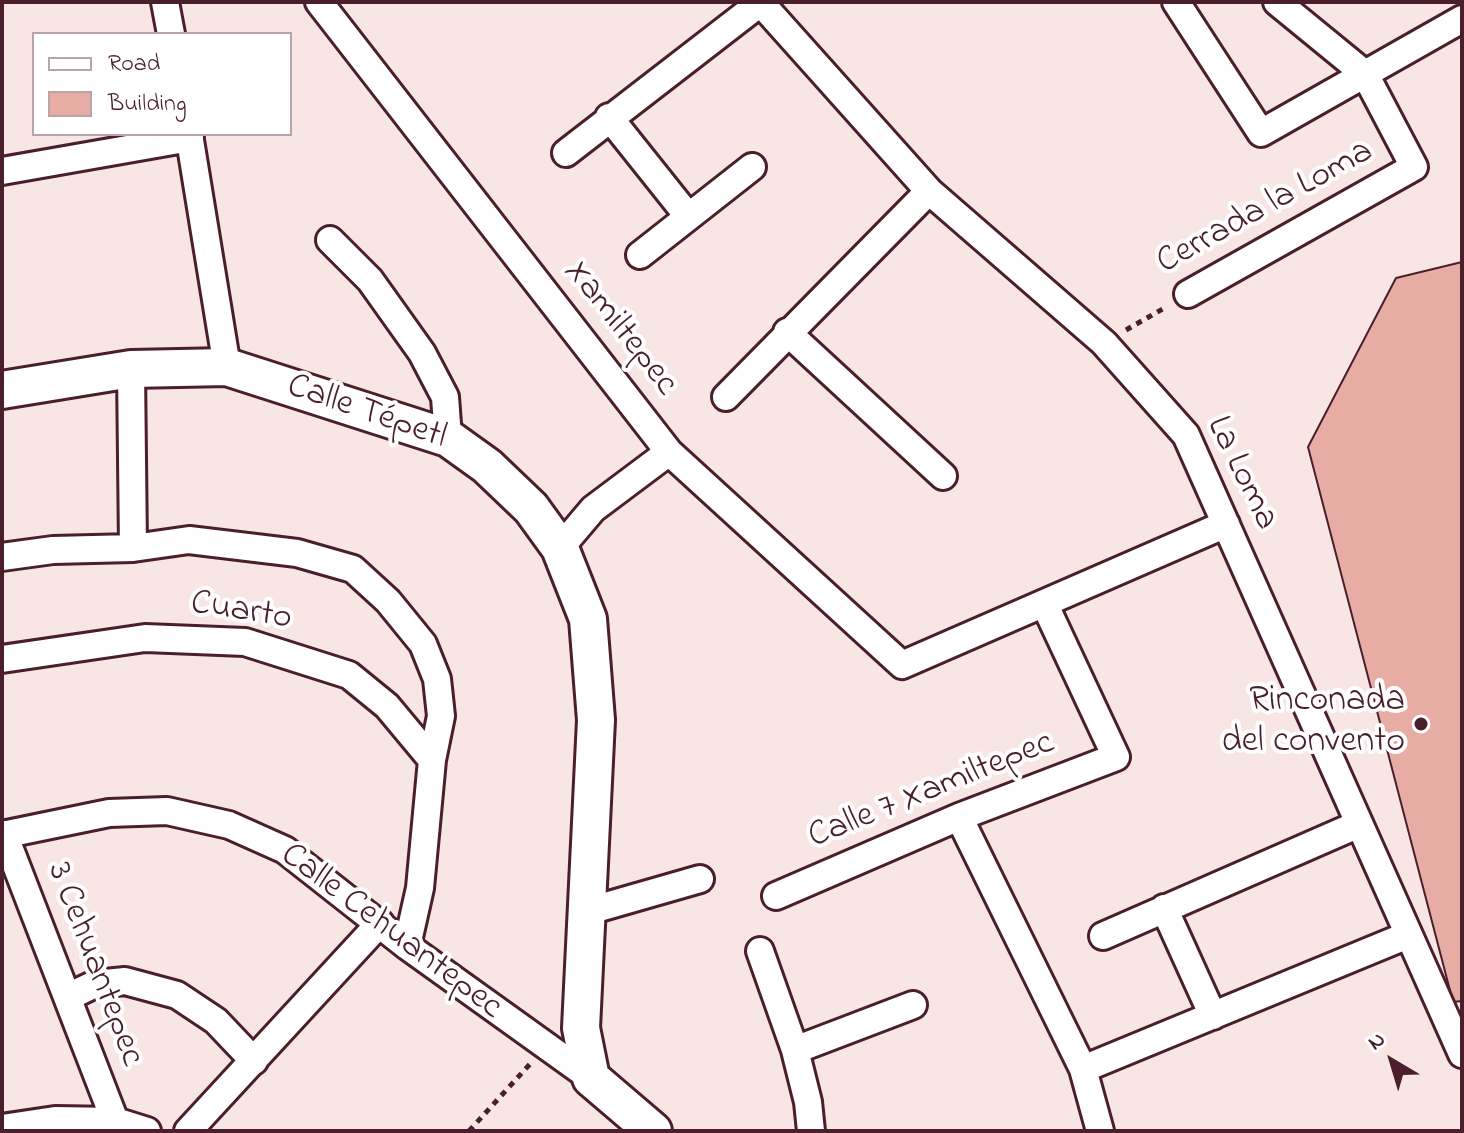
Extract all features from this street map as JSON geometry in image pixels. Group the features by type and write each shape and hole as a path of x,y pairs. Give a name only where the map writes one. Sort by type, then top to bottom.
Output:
{"street":[{"path":"165,2 171,32"},
{"name":"Xamiltepec","path":"319,2 669,452 902,665 1044,603"},
{"path":"566,153 760,2"},
{"name":"La Loma","path":"760,2 929,191 1104,343 1186,435 1462,1054"},
{"path":"1176,2 1261,133 1462,19"},
{"path":"1277,2 1365,74"},
{"path":"1457,2 1462,10"},
{"name":"Cerrada la Loma","path":"1188,294 1414,167 1365,74"},
{"path":"609,117 688,216"},
{"path":"2,171 189,136 227,367"},
{"path":"640,255 752,167"},
{"path":"726,397 929,191"},
{"path":"330,240 370,280 422,353 445,397 448,438"},
{"path":"787,332 943,476"},
{"name":"Calle Tépetl","path":"2,390 131,369 227,367 448,438 487,466 531,508 560,548 588,619 596,720 581,1028 591,1078"},
{"path":"131,369 133,548"},
{"path":"560,548 593,509 669,452"},
{"path":"1044,603 1226,524"},
{"path":"2,557 53,550 133,548 189,540 297,553 353,569 388,601 423,644 437,679 441,716 432,760 420,888 407,946"},
{"name":"Calle 7 Xamiltepec","path":"776,896 959,817 1116,757 1044,603"},
{"name":"Cuarto","path":"2,659 145,638 245,642 349,675 387,706 432,760"},
{"name":"Calle Cehuantepec","path":"3,835 109,813 167,811 229,825 285,850 407,946 545,1048 591,1078 653,1131"},
{"path":"959,817 1083,1069 1100,1131"},
{"path":"1103,936 1359,824"},
{"name":"3 Cehuantepec","path":"3,835 115,1121"},
{"path":"585,912 700,879"},
{"path":"1164,908 1213,1016"},
{"path":"188,1131 380,923"},
{"path":"1083,1069 1408,935"},
{"path":"760,951 795,1050 808,1102 811,1131"},
{"path":"68,997 95,984 125,981 177,995 216,1021 254,1061"},
{"path":"795,1050 913,1005"},
{"path":"2,1128 55,1120 115,1121 147,1131"}],"path":[{"name":"Cerrada la Loma","path":"1104,343 1188,294"},
{"path":"469,1131 545,1048"}],"building":[{"name":"Rinconada del convento","path":"1462,262 1462,1001 1453,1002 1308,447 1396,278"}],"place":[{"name":"Rinconada del convento","path":"1421,724"}]}
